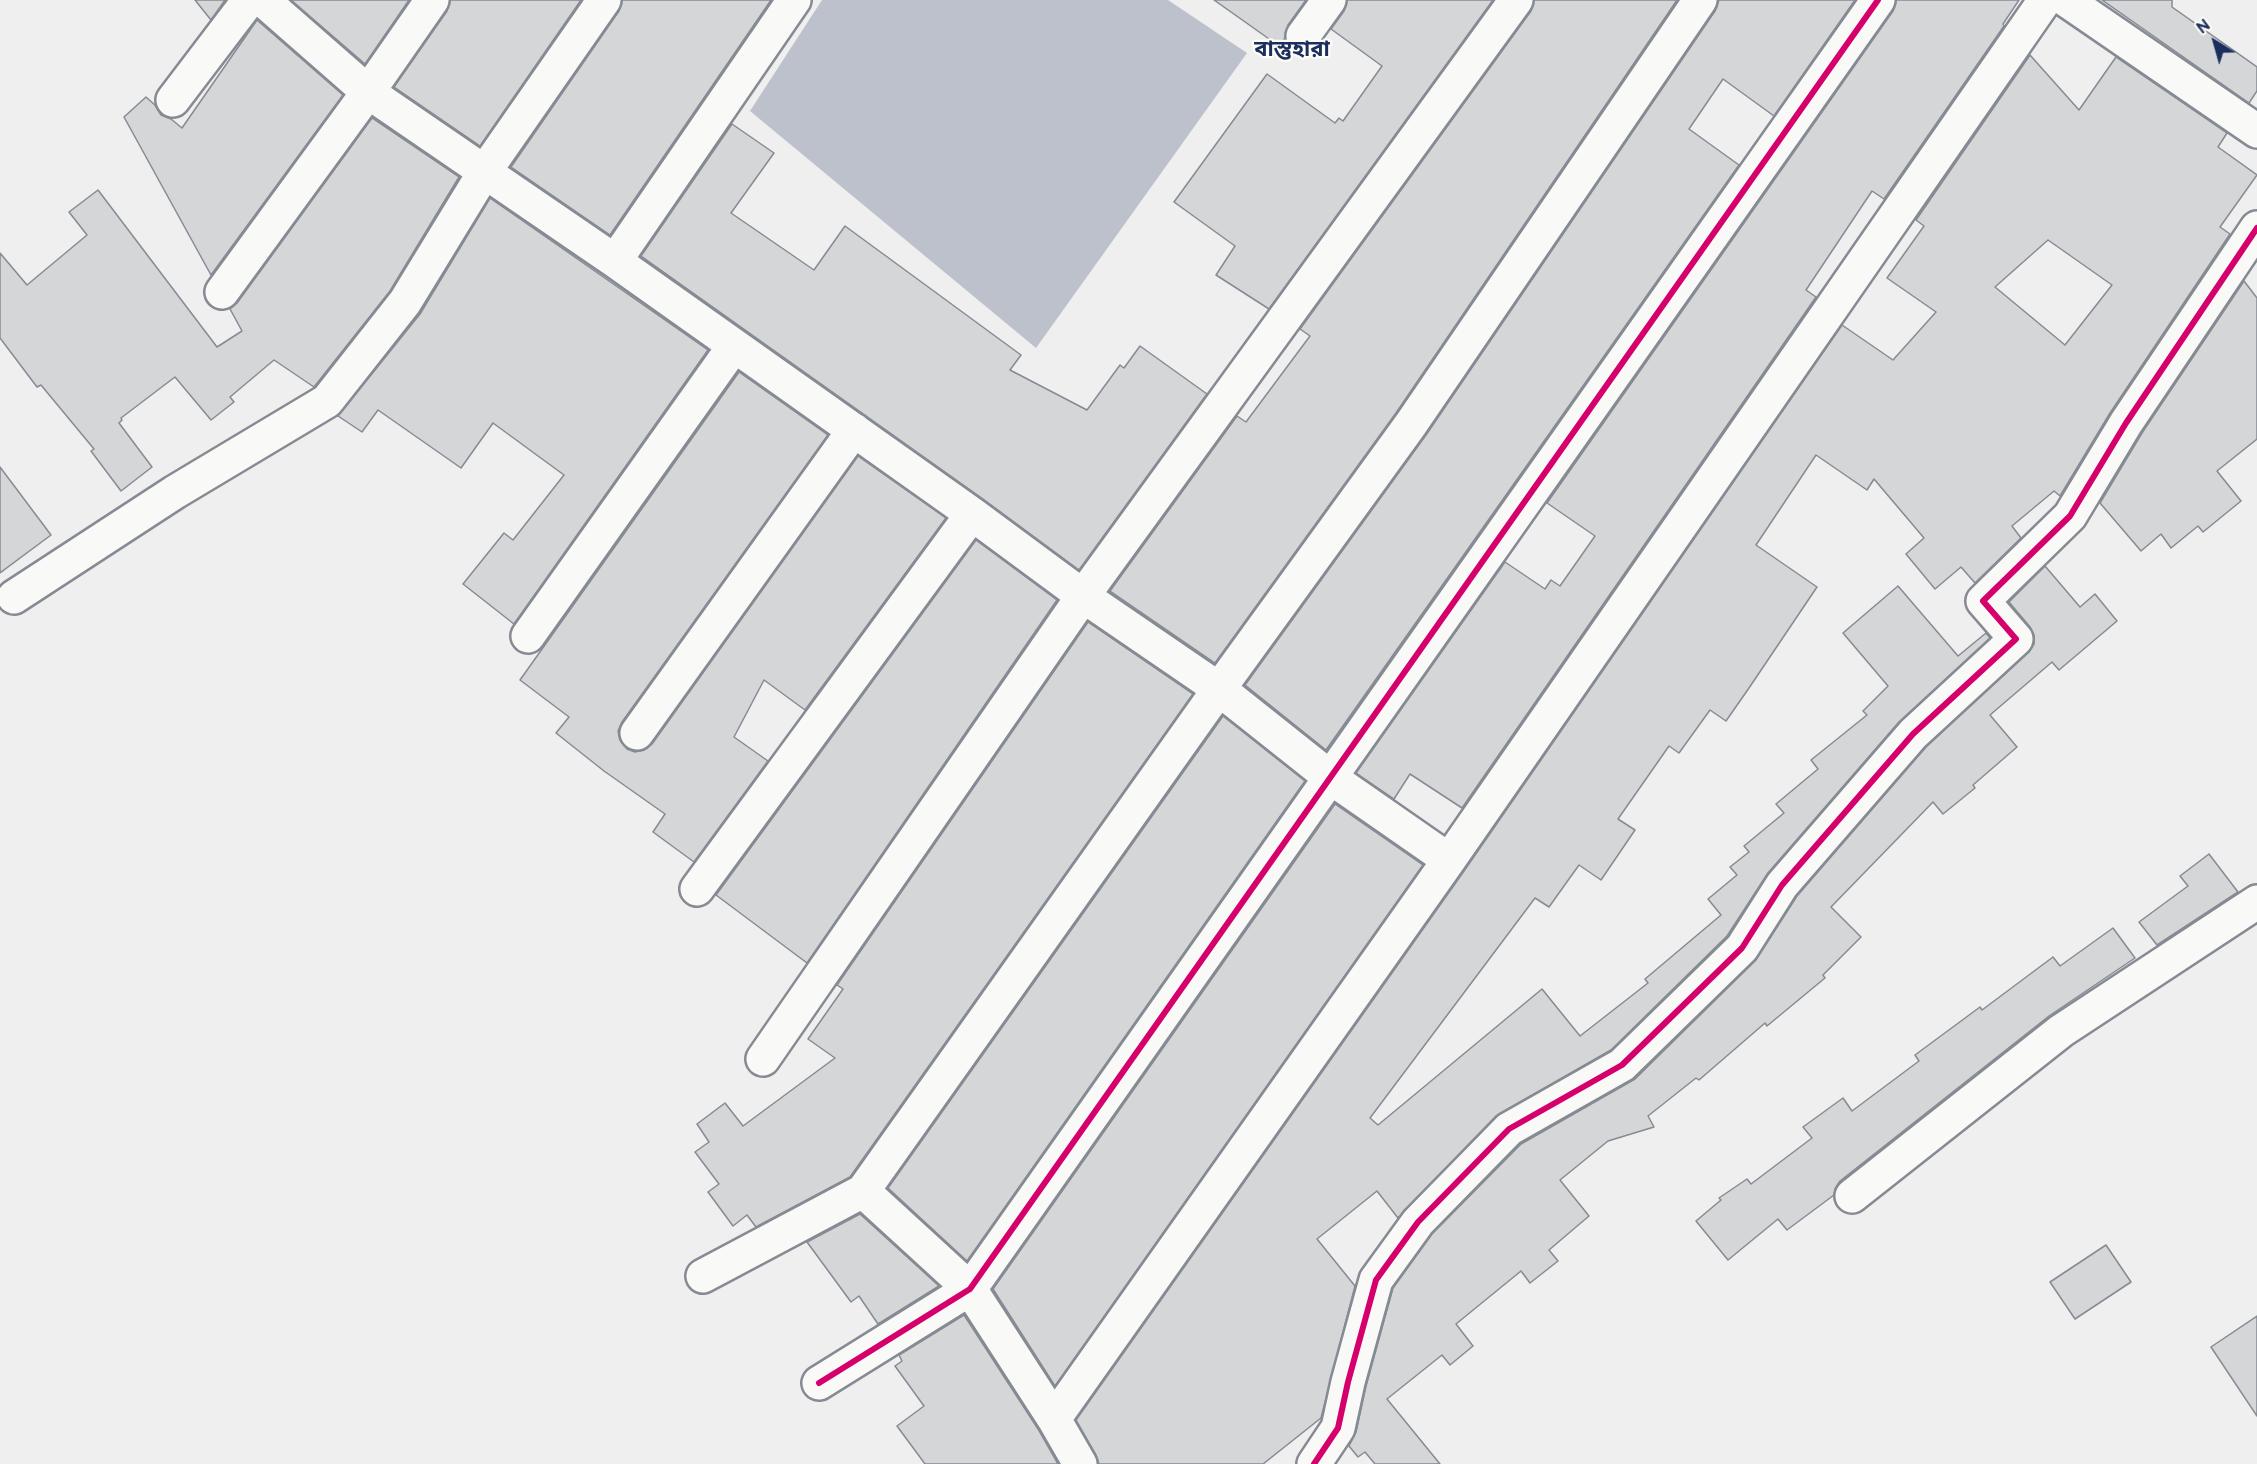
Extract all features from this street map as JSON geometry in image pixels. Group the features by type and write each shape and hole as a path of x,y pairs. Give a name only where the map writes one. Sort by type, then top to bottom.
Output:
{"street":[{"path":"172,100 249,0"},
{"path":"263,0 368,92 615,261 972,514 1083,596 1219,688 1331,778 1449,860"},
{"path":"222,292 432,0"},
{"path":"15,597 175,492 327,400 405,302 485,171 604,0"},
{"path":"615,261 794,0"},
{"path":"1303,36 1329,0"},
{"path":"763,1059 1083,596 1516,0"},
{"path":"703,1276 863,1191 1219,688 1411,424 1700,0"},
{"path":"819,1383 970,1289 1878,0"},
{"path":"1054,1419 2061,0 2257,131"},
{"path":"1314,1464 1338,1428 1376,1280 1419,1222 1509,1129 1622,1065 1733,957 1742,948 1782,885 1913,734 2016,639 1983,601 2070,516 2126,423 2257,228"},
{"path":"528,636 734,346"},
{"path":"637,733 854,430"},
{"path":"697,889 972,514"},
{"path":"1852,1196 2061,1031 2257,903"},
{"path":"863,1191 970,1289 1054,1419 1080,1464"}],"shaded area":[{"path":"822,0 1168,0 1247,53 1036,348 750,111"}],"building":[{"path":"195,0 225,0 211,20"},
{"path":"291,0 409,0 365,64"},
{"path":"450,0 581,0 480,146 394,87 447,11"},
{"path":"622,0 771,0 610,235 511,167 619,11"},
{"path":"1214,0 1306,0 1288,25 1285,38 1279,46"},
{"path":"1347,0 1493,0 1269,309 1216,275 1235,246 1174,202 1267,74 1335,123 1339,118 1343,121 1382,66 1331,29 1344,11"},
{"path":"1534,0 1677,0 1396,413 1215,663 1110,591 1237,416 1246,422 1310,336 1300,329 1531,11"},
{"path":"1719,0 1855,0 1774,116 1723,79 1689,129 1739,165 1326,750 1245,685 1426,435 1715,11"},
{"path":"1896,0 2019,0 2003,24 2004,26 1884,199 1872,191 1806,290 1816,297 1462,808 1410,774 1394,799 1356,773 1505,562 1545,589 1551,580 1560,586 1595,536 1547,503 1893,11"},
{"path":"2102,0 2172,0 2172,7 2257,67 2257,91 2249,103"},
{"path":"257,20 343,95 211,275 124,117 146,97 161,115 171,119 182,128"},
{"path":"2030,55 2079,110 2116,57 2227,133 2218,147 2257,175 2220,227 2230,234 2110,413 2060,496 2054,491 2012,526 2021,538 1975,583 1961,567 1935,589 1906,554 1924,538 1874,479 1867,490 1816,455 1756,545 1817,587 1726,721 1710,710 1679,753 1669,746 1618,819 1635,830 1601,880 1579,865 1549,907 1535,898 1370,1118 1378,1125 1542,989 1580,1036 1648,983 1645,979 1721,915 1708,899 1737,875 1730,867 1749,852 1744,846 1784,813 1776,804 1818,769 1811,760 1867,715 1863,711 1888,686 1843,633 1898,586 1958,656 1986,633 1990,638 1899,722 1768,873 1727,936 1611,1050 1496,1116 1398,1218 1377,1191 1317,1239 1355,1286 1321,1418 1263,1464 1099,1464 1076,1420 1464,871 1842,325 1893,360 1936,312 1887,278 1924,226 1916,220","holes":["2048,240 2112,285 2065,345 1995,287"]},
{"path":"372,118 459,177 390,291 314,387 274,360 230,397 234,402 211,420 175,377 121,418 119,423 152,467 121,491 91,451 94,449 41,385 37,387 0,338 0,253 27,285 87,235 69,212 98,190 217,347 242,331 230,309 237,303"},
{"path":"732,124 774,153 731,213 814,270 845,226 1021,355 1010,370 1087,410 1120,365 1124,368 1140,346 1207,394 1079,570 641,256"},
{"path":"490,198 708,350 514,624 463,584 504,533 513,540 564,475 493,423 461,468 378,410 362,432 338,416 420,314"},
{"path":"2244,281 2257,298 2257,439 2217,471 2241,501 2203,532 2198,526 2171,548 2161,534 2141,551 2100,503 2142,433"},
{"path":"739,372 828,435 622,722 618,731 620,740 627,749 635,752 644,750 652,744 858,456 946,518 805,710 764,680 734,737 768,761 694,862 653,832 665,814 604,771 556,733 569,717 520,680"},
{"path":"0,467 51,535 0,573"},
{"path":"976,540 1057,600 807,963 716,895"},
{"path":"2045,566 2080,607 2095,594 2117,621 2059,670 2052,662 1990,715 2017,747 1973,785 1975,788 1943,814 1933,802 1831,907 1861,937 1823,975 1825,978 1767,1026 1765,1023 1699,1080 1696,1078 1648,1116 1654,1127 1608,1141 1560,1180 1589,1216 1549,1250 1558,1261 1530,1283 1521,1271 1456,1324 1473,1346 1450,1365 1442,1355 1387,1399 1440,1464 1375,1464 1365,1452 1358,1457 1349,1446 1356,1432 1393,1288 1432,1234 1521,1144 1635,1079 1755,961 1797,896 1926,747 2029,652 2034,644 2034,635 2009,602"},
{"path":"1088,622 1193,694 850,1177 756,1227 747,1215 733,1226 708,1192 719,1184 695,1152 709,1142 697,1124 725,1103 743,1126 835,1058 808,1039 843,989 837,985"},
{"path":"1223,716 1305,781 967,1261 888,1188"},
{"path":"1335,804 1423,865 1055,1386 993,1289"},
{"path":"2209,854 2238,892 2157,945 2139,922 2188,886 2180,876"},
{"path":"2113,928 2135,958 2049,1016 1840,1181 1834,1195 1787,1230 1778,1219 1728,1260 1696,1221 1721,1200 1719,1198 1747,1179 1751,1184 1812,1138 1803,1127 1843,1098 1852,1111 1919,1061 1915,1055 1980,1007 1982,1010 2053,957 2060,966"},
{"path":"860,1214 939,1286 878,1324 859,1296 851,1302 807,1242"},
{"path":"2106,1245 2131,1282 2075,1319 2050,1282"},
{"path":"964,1315 1058,1464 925,1464 897,1426 924,1406 895,1366 902,1361 899,1355"},
{"path":"2257,1316 2257,1416 2211,1347"}],"cycle path":[{"path":"819,1383 970,1289 1878,0"},
{"path":"1314,1464 1338,1428 1376,1280 1418,1222 1509,1129 1622,1065 1742,948 1782,885 1913,734 2016,639 1983,601 2070,516 2126,423 2257,228"}],"district":[{"name":"বাস্তুহারা","path":"1292,50"}]}
